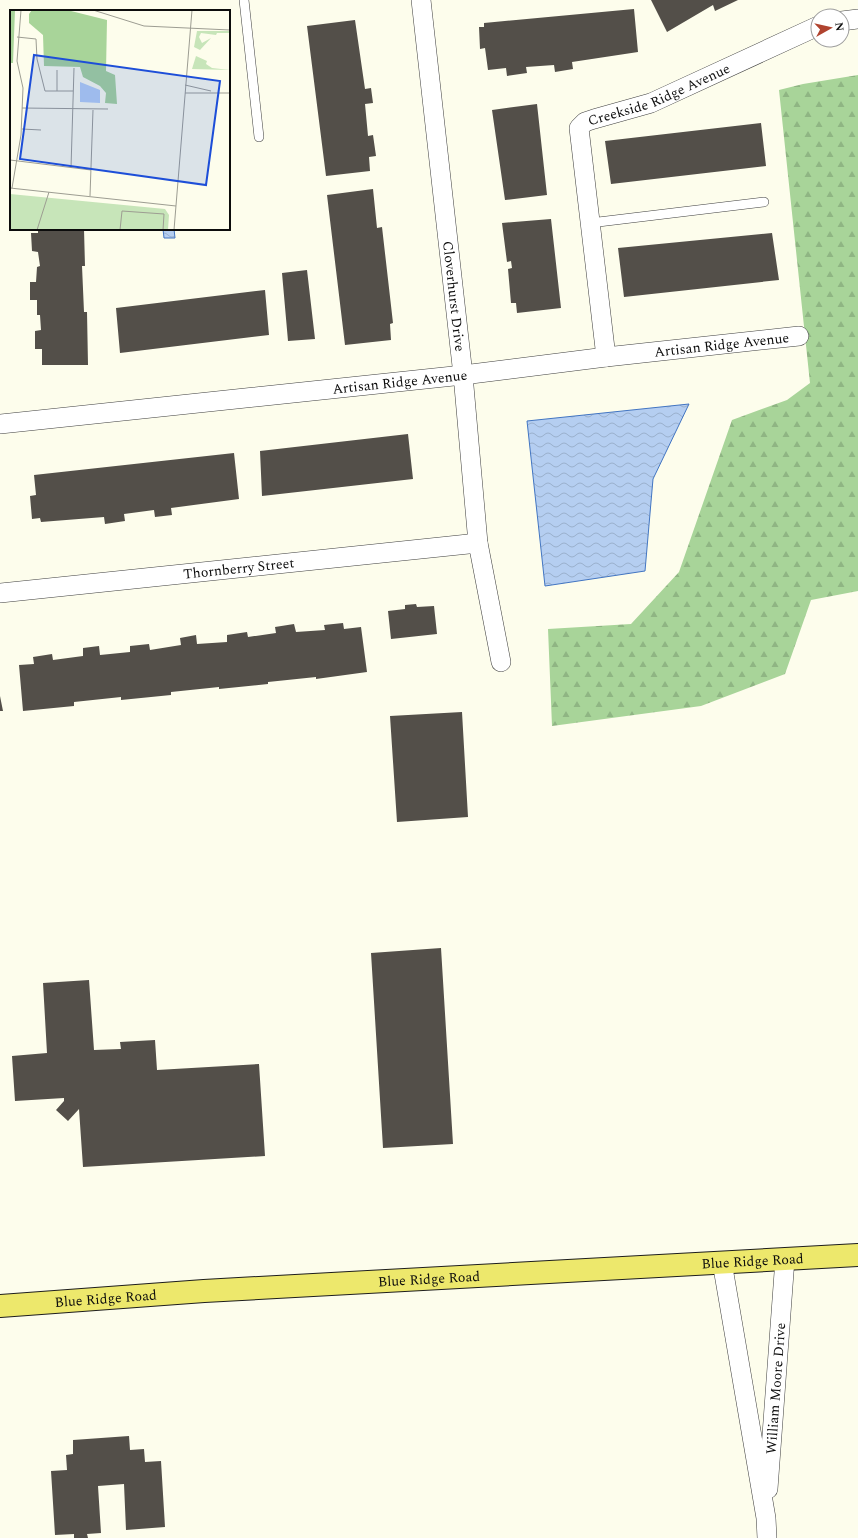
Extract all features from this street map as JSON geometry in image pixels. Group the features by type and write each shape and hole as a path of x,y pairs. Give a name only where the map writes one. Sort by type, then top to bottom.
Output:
{"main road":[{"name":"Blue Ridge Road","path":"0,1306 204,1291 858,1255"}],"street":[{"name":"Cloverhurst Drive","path":"422,0 463,375 478,543 501,662"},
{"name":"Creekside Ridge Avenue","path":"606,357 579,128 585,122 651,103 810,30"},
{"name":"Artisan Ridge Avenue","path":"0,424 463,375 606,357 799,336"},
{"name":"Thornberry Street","path":"0,593 478,543"},
{"name":"William Moore Drive","path":"766,1518 785,1259"},
{"name":"William Moore Drive","path":"722,1262 766,1518 767,1538"}],"lane":[{"path":"244,0 259,137"},
{"path":"590,223 764,202"}],"green space":[{"path":"858,75 858,591 811,600 785,674 701,706 552,726 548,629 631,624 679,572 732,420 787,400 810,383 779,90 803,84"}],"water":[{"path":"163,230 174,230 175,238 164,238"},
{"path":"689,404 653,479 645,571 545,586 527,421"}],"building":[{"path":"651,0 738,0 715,11 713,5 667,32"},
{"path":"634,9 638,52 572,62 573,69 555,72 554,65 526,67 527,73 507,76 506,68 488,70 485,48 480,49 479,27 484,27 484,23"},
{"path":"355,20 365,89 371,88 373,103 365,104 368,136 373,135 376,156 369,157 370,171 326,176 307,26"},
{"path":"537,104 547,195 505,200 492,110"},
{"path":"761,123 766,166 611,184 605,141"},
{"path":"373,189 377,228 382,227 393,323 390,324 391,340 345,345 327,195"},
{"path":"551,219 561,308 517,313 516,303 511,303 508,269 512,268 511,261 507,262 502,223"},
{"path":"38,230 84,230 85,266 82,266 84,312 87,312 88,365 42,365 42,349 35,349 35,331 41,330 40,315 37,315 37,300 30,300 30,282 36,282 37,267 40,266 38,252 32,251 31,233 38,233"},
{"path":"772,233 779,280 624,297 618,248"},
{"path":"307,270 315,339 288,341 282,273"},
{"path":"265,290 269,335 120,353 116,308"},
{"path":"408,434 413,479 262,496 260,451"},
{"path":"234,453 239,499 171,508 172,515 155,517 154,510 124,514 125,521 105,524 104,517 41,522 40,518 32,519 30,496 36,495 34,475"},
{"path":"416,604 417,607 434,606 437,634 391,639 388,611 405,609 405,605"},
{"path":"343,623 344,629 361,627 367,672 316,679 316,677 268,682 268,684 219,689 219,687 171,692 171,695 121,700 121,697 74,702 74,706 23,711 19,665 34,664 33,657 52,654 53,660 83,656 83,648 99,646 100,655 130,652 130,646 149,644 150,650 181,645 180,638 196,635 197,644 227,642 227,635 247,632 248,637 276,633 275,627 294,624 296,632 325,630 324,625"},
{"path":"0,696 3,711 0,711"},
{"path":"462,712 468,817 397,822 390,716"},
{"path":"441,948 453,1144 383,1148 371,953"},
{"path":"89,980 94,1050 121,1049 120,1042 155,1040 157,1070 259,1064 265,1156 83,1167 79,1109 68,1121 56,1110 64,1101 64,1098 15,1101 12,1056 47,1053 43,983"},
{"path":"129,1436 130,1450 144,1449 145,1462 161,1461 165,1527 126,1530 124,1484 98,1486 101,1533 87,1534 88,1538 74,1538 74,1534 55,1535 51,1471 67,1470 66,1455 73,1454 73,1440"}]}
